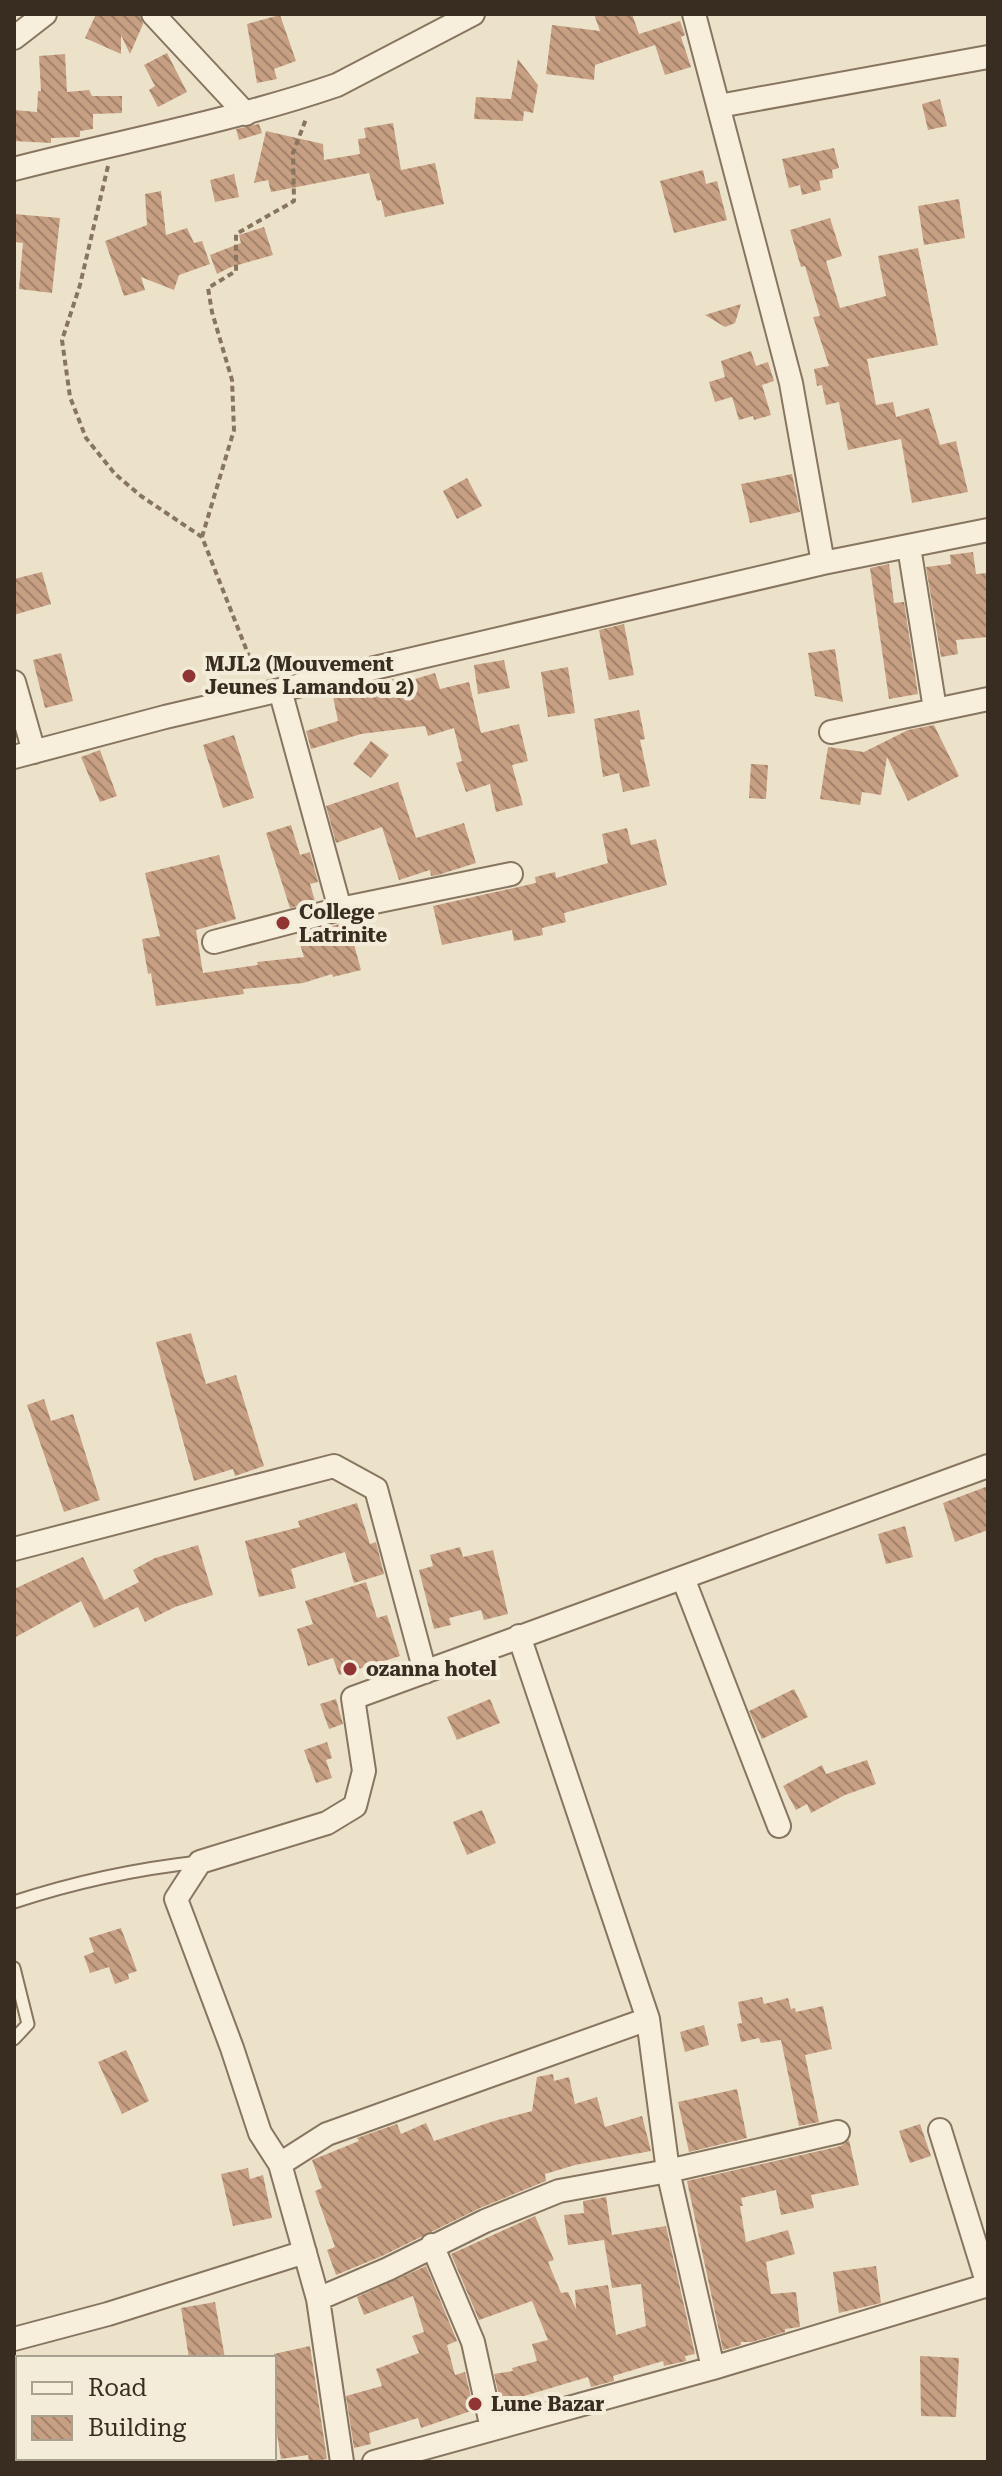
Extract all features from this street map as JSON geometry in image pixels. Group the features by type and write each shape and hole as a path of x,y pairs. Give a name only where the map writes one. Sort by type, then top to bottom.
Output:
{"street":[{"path":"14,38 45,14"},
{"path":"153,14 246,114"},
{"path":"14,169 246,114 315,93 337,85 473,14"},
{"path":"694,14 791,383 823,563"},
{"path":"719,106 988,57"},
{"path":"14,682 24,754 273,692 823,563 988,530"},
{"path":"909,547 935,709"},
{"path":"273,692 340,909"},
{"path":"831,732 988,699"},
{"path":"214,942 340,909 511,874"},
{"path":"14,1549 334,1466 376,1489 425,1672"},
{"path":"342,2462 318,2299 280,2164 260,2133 176,1899 200,1862 327,1823 355,1806 364,1771 353,1698 988,1466"},
{"path":"683,1578 779,1826"},
{"path":"519,1636 648,2019 668,2171 713,2368"},
{"path":"280,2164 327,2134 648,2019"},
{"path":"374,2462 713,2368 988,2285 940,2130"},
{"path":"318,2299 388,2269 432,2245 559,2191 668,2171 838,2132"},
{"path":"432,2245 473,2342 492,2429"},
{"path":"14,2339 108,2314 305,2252"}],"lane":[{"path":"14,1902 69,1884 153,1867 200,1862"},
{"path":"14,1968 28,2024 14,2039"}],"path":[{"path":"202,537 234,430 232,380 208,288 236,271 236,234 294,201 293,153 315,93"},
{"path":"114,143 80,285 62,340 70,397 86,438 115,474 141,496 202,537 273,692"}],"building":[{"path":"96,14 139,14 143,24 130,54 121,35 121,54 85,38"},
{"path":"594,14 632,14 639,34 680,21 685,35 681,37 691,67 665,75 655,45 595,65 594,80 546,74 552,25 600,31"},
{"path":"280,15 296,61 274,69 277,79 257,83 247,24"},
{"path":"167,53 187,92 158,107 149,90 155,86 144,65"},
{"path":"65,54 67,92 89,90 92,96 122,96 122,113 93,114 93,129 80,131 80,137 51,138 51,143 14,141 14,110 37,112 38,91 41,91 39,56"},
{"path":"518,59 538,85 533,113 524,111 523,121 474,119 476,97 511,99"},
{"path":"940,99 947,126 928,130 922,104"},
{"path":"393,123 401,170 435,163 444,204 385,217 369,173 271,192 268,180 254,183 266,131 323,144 324,160 360,154 358,139 366,138 364,128"},
{"path":"259,124 262,133 239,140 236,129"},
{"path":"834,148 839,168 832,170 833,178 819,181 821,190 802,195 800,185 789,188 782,159"},
{"path":"703,170 706,184 717,181 727,220 674,233 660,181"},
{"path":"234,174 239,197 215,202 210,180"},
{"path":"161,191 166,235 187,228 194,243 202,241 210,264 179,275 174,290 141,277 145,290 124,296 105,241 147,225 145,194"},
{"path":"959,199 965,238 924,245 918,206"},
{"path":"14,214 60,218 52,293 19,289 23,243 14,242"},
{"path":"830,218 842,256 826,261 840,308 886,296 878,256 918,248 938,345 867,359 876,405 893,402 896,417 929,408 940,445 956,441 968,492 912,503 901,439 848,450 839,402 826,405 822,385 817,386 814,369 829,366 813,317 820,316 790,230"},
{"path":"264,227 273,255 217,274 210,255 241,243 239,235"},
{"path":"741,304 735,323 725,327 705,315"},
{"path":"751,351 756,366 768,362 774,381 762,385 771,415 739,420 732,397 715,402 709,382 725,377 721,361"},
{"path":"792,474 800,512 750,523 741,484"},
{"path":"467,478 482,506 457,519 443,491"},
{"path":"973,552 976,574 988,573 988,637 956,640 958,654 941,657 926,567 951,564 950,555"},
{"path":"889,564 894,603 904,602 918,694 889,699 870,568"},
{"path":"42,572 51,604 14,615 14,579"},
{"path":"624,624 634,675 609,680 599,630"},
{"path":"835,649 843,702 815,696 808,653"},
{"path":"61,653 73,701 45,708 33,660"},
{"path":"504,660 510,688 478,694 474,665"},
{"path":"568,667 575,713 548,717 541,672"},
{"path":"435,673 440,689 469,682 481,733 519,724 528,761 512,765 523,805 496,812 490,784 466,792 456,763 462,761 454,728 428,736 425,726 361,734 311,749 306,731 338,721 332,692 394,679 395,685"},
{"path":"639,710 645,739 640,740 650,786 623,792 619,773 603,777 594,719"},
{"path":"934,725 959,776 908,801 887,757 881,795 862,792 860,805 820,799 828,747 864,752 908,730"},
{"path":"234,735 254,798 223,808 203,745"},
{"path":"371,741 389,755 371,778 353,764"},
{"path":"100,750 117,796 100,802 81,757"},
{"path":"751,764 768,765 766,799 749,798"},
{"path":"398,782 416,838 464,823 476,863 438,875 431,876 430,870 399,880 382,827 336,843 326,806"},
{"path":"291,825 300,855 310,852 318,882 310,884 315,901 290,908 266,833"},
{"path":"627,828 631,845 656,839 667,885 564,913 566,922 542,928 543,935 514,941 512,930 442,945 433,906 536,883 535,877 555,872 556,878 608,863 602,834"},
{"path":"219,855 236,919 196,930 203,973 258,965 257,962 304,957 297,935 348,922 361,970 333,977 332,974 303,983 243,989 244,994 156,1006 142,939 160,936 145,873"},
{"path":"191,1333 206,1384 236,1375 264,1466 235,1476 233,1469 194,1481 156,1342"},
{"path":"44,1399 51,1421 73,1414 100,1500 64,1512 27,1405"},
{"path":"988,1486 988,1530 955,1542 943,1503"},
{"path":"357,1503 370,1544 376,1542 384,1574 354,1583 345,1552 291,1569 296,1588 259,1597 245,1541 300,1527 298,1521"},
{"path":"905,1526 913,1557 886,1564 878,1534"},
{"path":"198,1545 213,1595 175,1607 145,1622 138,1607 94,1628 81,1601 14,1638 14,1589 83,1557 104,1600 139,1582 133,1570 155,1558"},
{"path":"460,1547 463,1557 493,1550 508,1614 484,1620 481,1610 449,1618 451,1625 434,1629 419,1570 433,1566 430,1555"},
{"path":"366,1582 377,1618 387,1615 400,1656 339,1675 333,1658 308,1666 297,1629 313,1624 305,1601"},
{"path":"794,1689 808,1717 762,1739 749,1711"},
{"path":"336,1699 343,1724 329,1729 320,1704"},
{"path":"490,1699 500,1723 457,1740 447,1717"},
{"path":"327,1742 332,1758 326,1760 332,1778 316,1783 304,1750"},
{"path":"867,1760 876,1784 845,1795 811,1813 807,1804 796,1810 783,1786 822,1765 826,1774"},
{"path":"482,1810 496,1843 467,1855 453,1822"},
{"path":"121,1928 137,1971 128,1974 129,1979 115,1984 109,1967 90,1973 84,1956 94,1952 89,1938"},
{"path":"762,1997 764,2004 788,1998 791,2009 795,2008 796,2012 823,2006 832,2049 805,2055 819,2122 799,2126 781,2040 761,2043 759,2038 741,2042 737,2024 742,2023 738,2002"},
{"path":"704,2025 709,2045 685,2052 680,2032"},
{"path":"126,2050 149,2101 122,2114 98,2062"},
{"path":"553,2074 554,2081 569,2077 575,2104 597,2097 605,2127 642,2116 651,2151 575,2165 545,2174 546,2181 336,2275 327,2250 335,2247 315,2191 322,2188 312,2160 359,2141 357,2138 397,2124 401,2134 426,2123 434,2141 532,2111 537,2077"},
{"path":"737,2089 747,2138 689,2152 678,2102"},
{"path":"920,2124 931,2156 910,2163 899,2131"},
{"path":"849,2140 859,2185 811,2195 814,2208 781,2215 776,2190 741,2198 746,2242 788,2230 795,2254 766,2262 771,2294 796,2292 800,2327 785,2329 785,2332 752,2342 741,2342 741,2345 723,2350 687,2181 841,2146"},
{"path":"248,2168 250,2179 263,2175 272,2218 233,2226 221,2174"},
{"path":"606,2197 612,2235 666,2226 695,2354 685,2356 686,2361 664,2366 663,2361 613,2376 614,2381 591,2387 588,2377 507,2401 509,2408 502,2409 494,2374 513,2371 512,2368 537,2361 532,2344 548,2340 532,2301 479,2320 451,2254 535,2216 554,2260 548,2262 561,2293 568,2292 576,2309 575,2290 608,2285 616,2335 646,2326 641,2284 612,2288 604,2240 568,2245 564,2215 584,2213 583,2201"},
{"path":"426,2266 457,2341 447,2345 455,2375 465,2372 474,2410 421,2428 418,2418 369,2433 371,2444 354,2448 346,2396 382,2386 376,2369 419,2353 412,2336 424,2332 413,2296 364,2315 357,2297"},
{"path":"876,2266 881,2303 839,2313 833,2272"},
{"path":"215,2302 225,2356 189,2356 181,2308"},
{"path":"310,2346 327,2459 309,2462 308,2455 281,2459 276,2428 274,2354"},
{"path":"920,2356 959,2358 956,2417 921,2416"}],"place":[{"name":"MJL2 (Mouvement Jeunes Lamandou 2)","path":"189,676"},
{"name":"College Latrinite","path":"283,923"},
{"name":"ozanna hotel","path":"350,1669"},
{"name":"Lune Bazar","path":"475,2404"}]}
